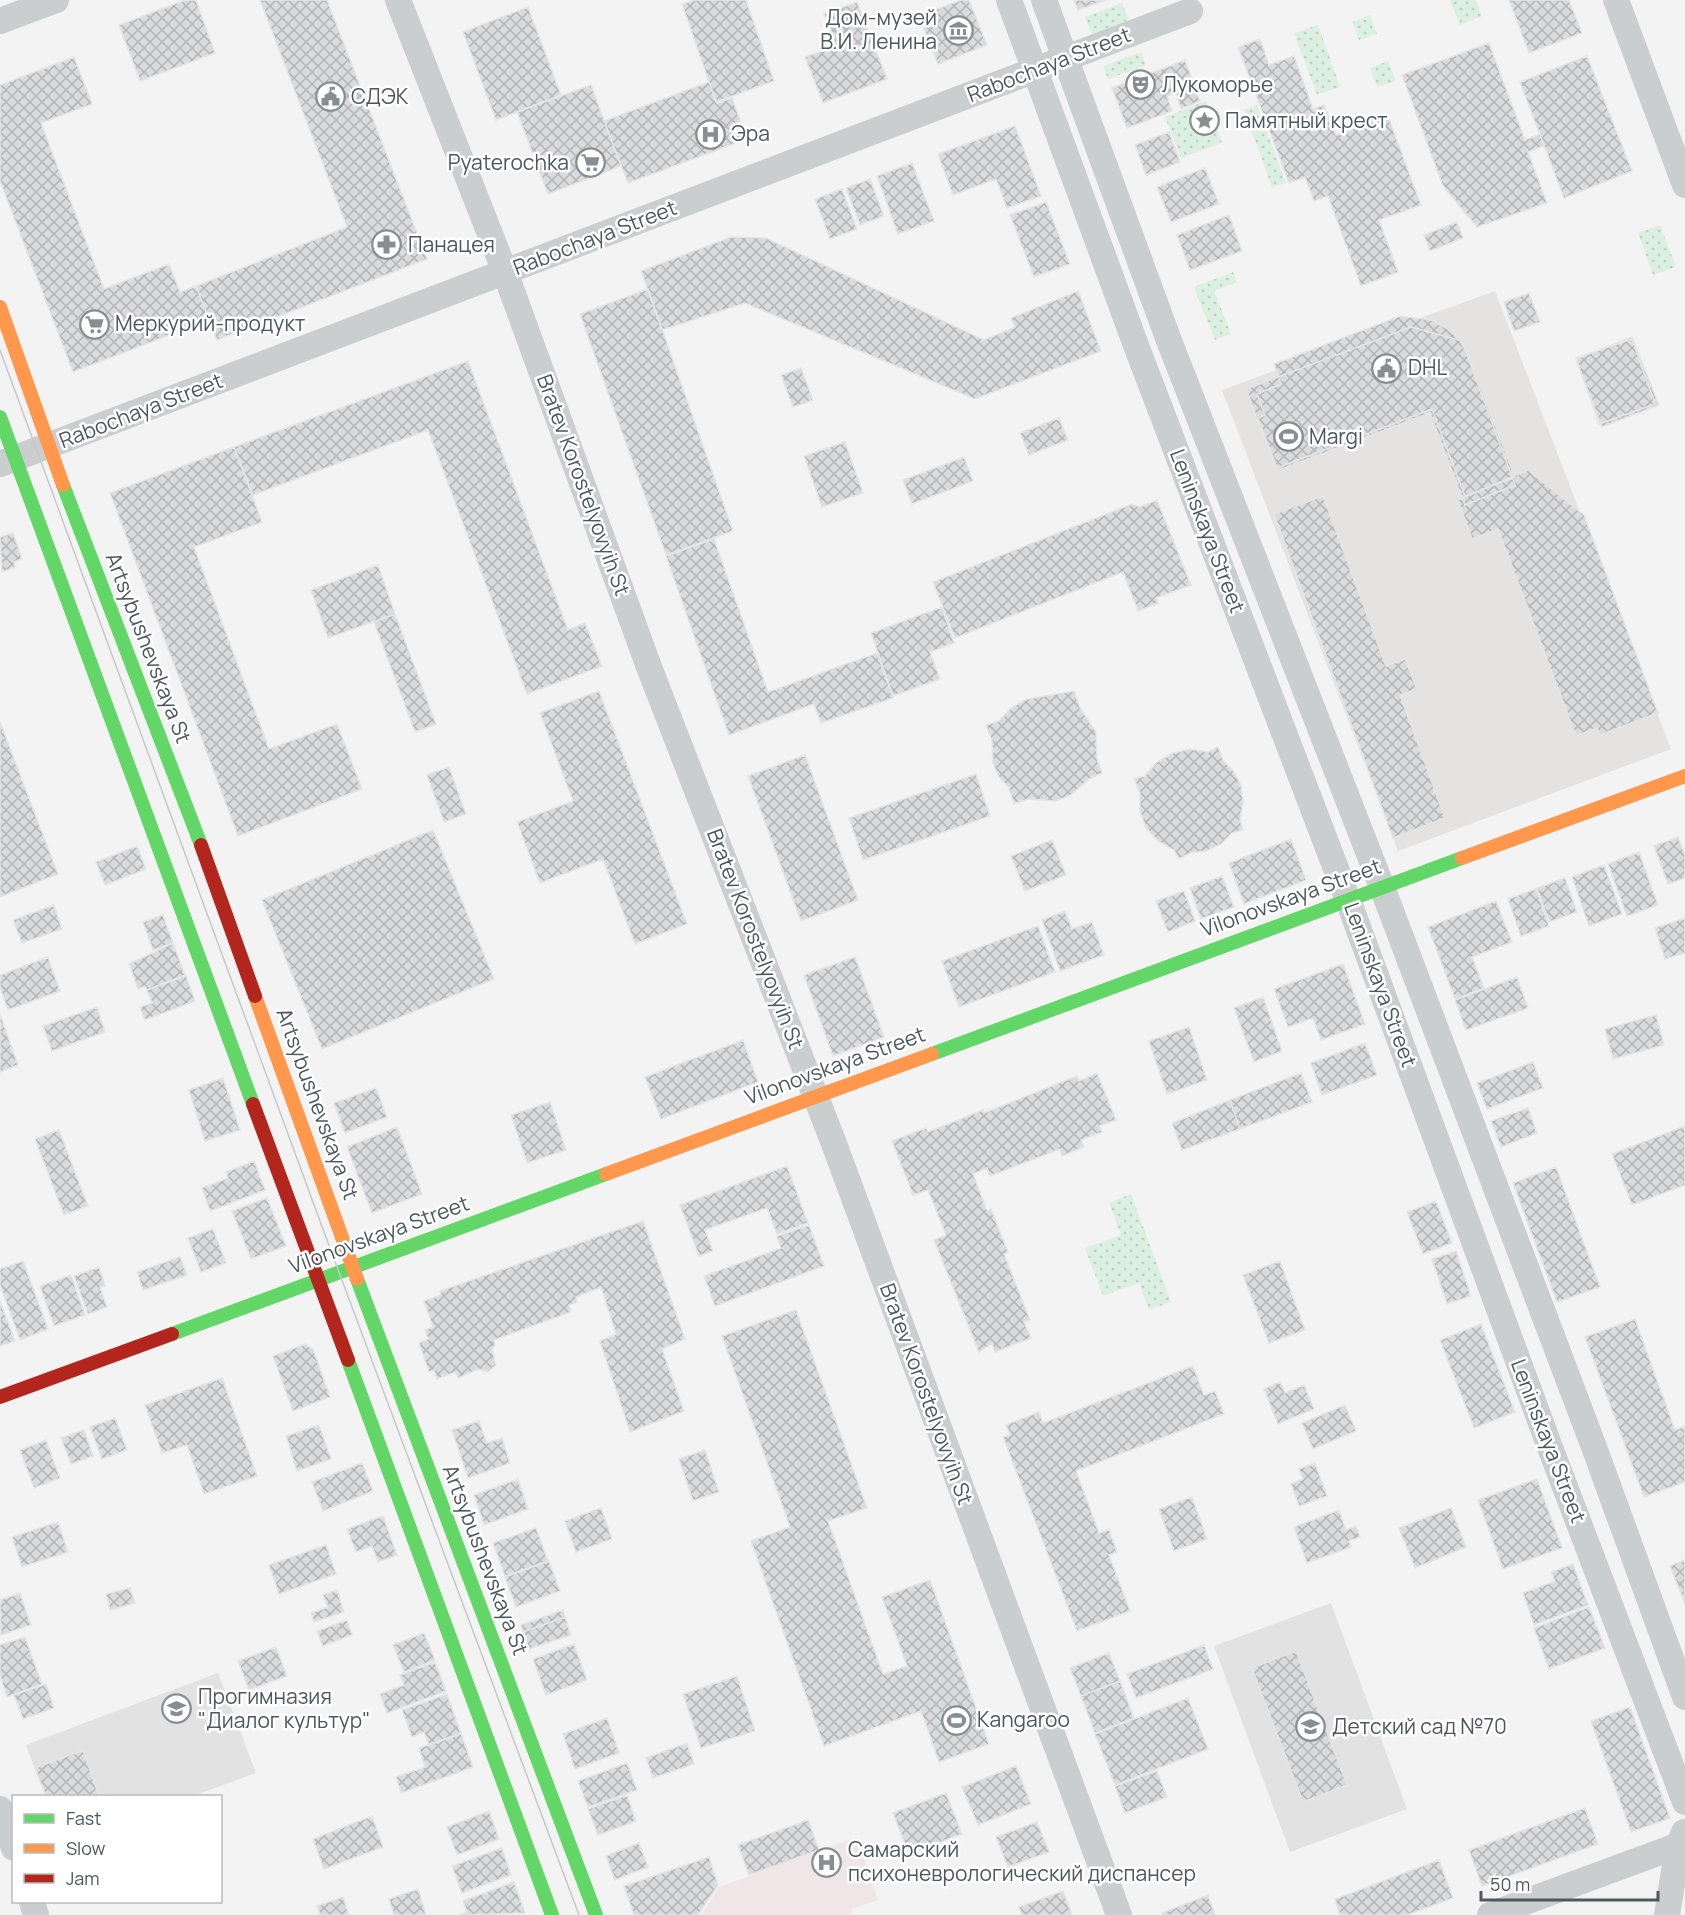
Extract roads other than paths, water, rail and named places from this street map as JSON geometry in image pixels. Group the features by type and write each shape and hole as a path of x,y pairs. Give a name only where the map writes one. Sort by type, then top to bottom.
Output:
{"main road":[{"name":"Artsybushevskaya St","path":"0,307 205,856 353,1267 596,1915"},
{"path":"0,417 8,461 319,1280 552,1915"},
{"name":"Vilonovskaya Street","path":"0,1397 1685,776"}],"street":[{"path":"0,21 56,0"},
{"name":"Bratev Korostelyovyih St","path":"398,0 505,272 649,667 816,1096 1119,1915"},
{"name":"Leninskaya Street","path":"1009,0 1137,348 1348,900 1551,1450 1685,1802"},
{"name":"Leninskaya Street","path":"1044,0 1202,426 1382,887 1590,1436 1685,1697"},
{"path":"1616,0 1685,185"},
{"name":"Rabochaya Street","path":"8,461 1190,11"},
{"path":"0,1809 12,1842"},
{"path":"1490,1915 1683,1839"},
{"path":"1667,1915 1683,1839"}],"tram line":[{"path":"0,350 324,1232 579,1915"}],"place":[{"name":"Дом-музей В.И. Ленина","path":"958,30"},
{"name":"Лукоморье","path":"1141,85"},
{"name":"СДЭК","path":"330,97"},
{"name":"Памятный крест","path":"1204,121"},
{"name":"Эра","path":"710,134"},
{"name":"Pyaterochka","path":"590,163"},
{"name":"Панацея","path":"387,245"},
{"name":"Меркурий-продукт","path":"94,324"},
{"name":"DHL","path":"1387,368"},
{"name":"Margi","path":"1288,437"},
{"name":"Прогимназия \"Диалог культур\"","path":"177,1709"},
{"name":"Kangaroo","path":"956,1720"},
{"name":"Детский сад №70","path":"1311,1727"},
{"name":"Самарский психоневрологический диспансер","path":"827,1862"}]}
